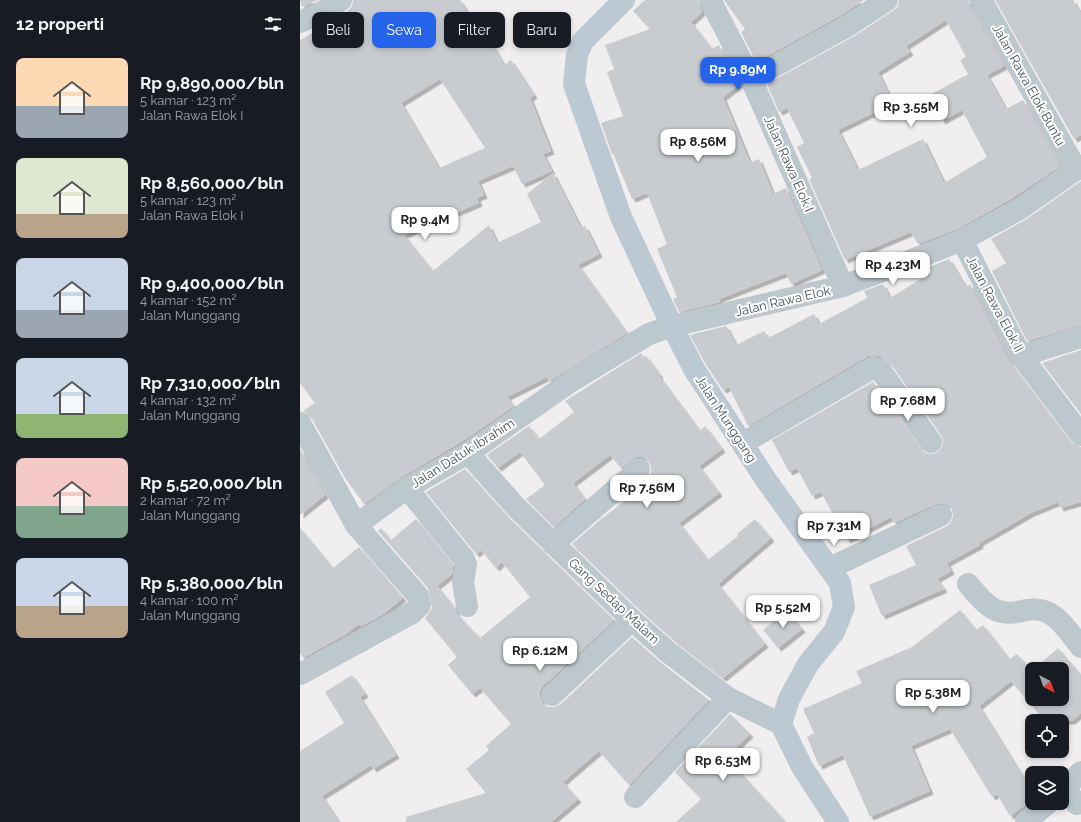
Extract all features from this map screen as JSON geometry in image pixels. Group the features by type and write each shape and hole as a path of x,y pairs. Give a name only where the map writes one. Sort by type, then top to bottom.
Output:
{"street":[{"path":"300,22 322,12 341,0"},
{"name":"Jalan Munggang","path":"624,0 583,41 577,55 574,84 621,217 672,326 694,369 766,480 840,583 844,607 834,632 808,664 789,699 781,724"},
{"name":"Jalan Rawa Elok I","path":"710,0 751,79 843,286"},
{"path":"751,79 849,25 887,0"},
{"name":"Jalan Rawa Elok Buntu","path":"981,0 1079,168"},
{"name":"Jalan Rawa Elok","path":"672,326 843,286 962,240 1018,210 1079,168"},
{"name":"Jalan Rawa Elok II","path":"962,240 1021,356 1081,337"},
{"name":"Jalan Datuk Ibrahim","path":"356,525 407,488 468,453 573,380 649,334 672,326"},
{"path":"1021,356 1081,435"},
{"path":"743,443 874,367 881,371 931,442"},
{"path":"300,423 356,525 418,596 420,605 412,614 300,674"},
{"name":"Gang Sedap Malam","path":"468,453 516,507 632,620 668,652 728,698 781,724"},
{"path":"554,544 639,469"},
{"path":"407,488 464,559 466,564 463,582 467,606"},
{"path":"830,568 941,515"},
{"path":"968,584 985,604 1004,613 1013,613 1036,608 1050,613 1081,647"},
{"path":"552,695 632,620"},
{"path":"635,797 728,698"},
{"path":"781,724 802,767 838,822"},
{"path":"1069,792 1081,772"},
{"path":"1026,822 1040,810"}],"building":[{"path":"300,0 318,0 302,7"},
{"path":"353,0 460,0 467,12 444,12 444,48 494,48 504,65 511,60 534,95 530,98 551,151 543,154 552,171 522,184 513,166 478,181 484,195 477,198 479,203 404,235 433,271 489,225 497,243 541,222 527,194 553,173 581,228 585,226 599,254 578,265 627,333 549,381 547,377 507,397 514,406 461,442 400,478 364,504 345,478 311,417 303,411 315,403 300,383 300,40 312,33 312,48 364,48 364,12 346,12 352,6","holes":["440,79 485,148 439,168 401,103"]},
{"path":"645,0 698,0 702,12 691,22 712,49 719,45 740,84 723,97 750,163 759,159 773,194 786,188 822,270 791,284 786,273 719,299 720,302 679,312 673,299 677,297 657,249 667,244 647,193 632,199 613,153 612,154 601,123 623,116 607,72 614,69 605,45 650,29 633,11"},
{"path":"724,0 864,0 843,14 756,62 741,32 745,29"},
{"path":"899,0 969,0 970,6 1004,66 987,75 1006,109 1023,100 1060,166 1011,199 957,229 918,244 911,232 845,260 809,179 812,178 797,147 804,143 787,108 779,112 767,84 856,35 898,6","holes":["946,20 966,57 960,60 968,74 928,96 942,121 962,110 987,157 944,183 923,139 858,170 838,130 893,103 878,72 910,52 906,46"]},
{"path":"995,0 1073,0 1081,14 1081,135 1074,139"},
{"path":"1081,181 1081,325 1027,341 992,271 1006,263 991,239 1025,220"},
{"path":"949,259 966,287 970,284 1011,364 1071,443 1081,447 1081,502 1060,508 1058,502 1031,513 979,543 980,545 947,563 951,571 937,579 944,589 882,616 869,585 916,565 906,546 947,526 951,522 953,516 952,509 948,505 942,503 936,504 894,523 891,517 847,540 821,492 812,496 797,468 789,472 772,440 873,382 925,453 933,454 938,452 942,447 943,441 941,435 891,364 880,356 874,355 868,356 748,426 729,387 723,390 705,363 690,335 726,326 736,345 764,331 768,338 814,314 819,324 867,298 864,291 883,284 890,298 932,272 929,267"},
{"path":"1081,350 1081,414 1042,363"},
{"path":"641,353 644,357 646,356 700,431 705,426 722,449 699,466 719,493 679,523 708,560 738,536 737,534 755,519 771,538 718,584 765,644 723,678 676,642 641,611 572,544 601,519 638,491 636,488 651,473 651,466 648,461 643,457 636,457 621,468 610,455 573,483 585,499 554,527 526,499 545,485 520,452 498,468 487,455 529,426 539,439 574,412 565,401"},
{"path":"300,449 325,495 300,515"},
{"path":"465,469 507,516 614,620 543,686 540,691 540,697 543,704 549,707 554,707 561,704 632,637 660,662 709,700 629,785 599,751 563,782 578,799 551,822 406,822 406,817 486,793 466,769 489,750 486,746 511,724 480,688 472,694 448,665 457,657 425,618 432,608 428,588 378,531 381,528 391,540 416,519 453,565 452,574 437,586 455,608 457,614 480,638 530,597 502,562 496,568 481,550 476,554 426,492"},
{"path":"300,528 333,568 359,547 403,598 382,615 361,626 359,624 346,634 303,658 300,653"},
{"path":"787,610 802,629 778,648 763,630"},
{"path":"960,610 976,630 983,625 1009,659 1017,654 1025,663 1025,697 1011,681 979,706 1025,781 1025,805 1010,816 997,794 992,797 950,729 911,746 930,791 870,817 843,755 819,766 807,737 814,733 803,709 862,683 856,671 912,647"},
{"path":"1058,648 1081,675 1081,713 1072,721 1069,721 1069,714 1039,714 1032,706 1069,706 1069,662 1042,662"},
{"path":"352,675 365,694 360,697 396,755 373,769 371,765 322,796 339,822 300,822 300,751 344,723 325,692"},
{"path":"730,714 750,734 726,757 786,822 676,822 701,799 675,772"}]}
